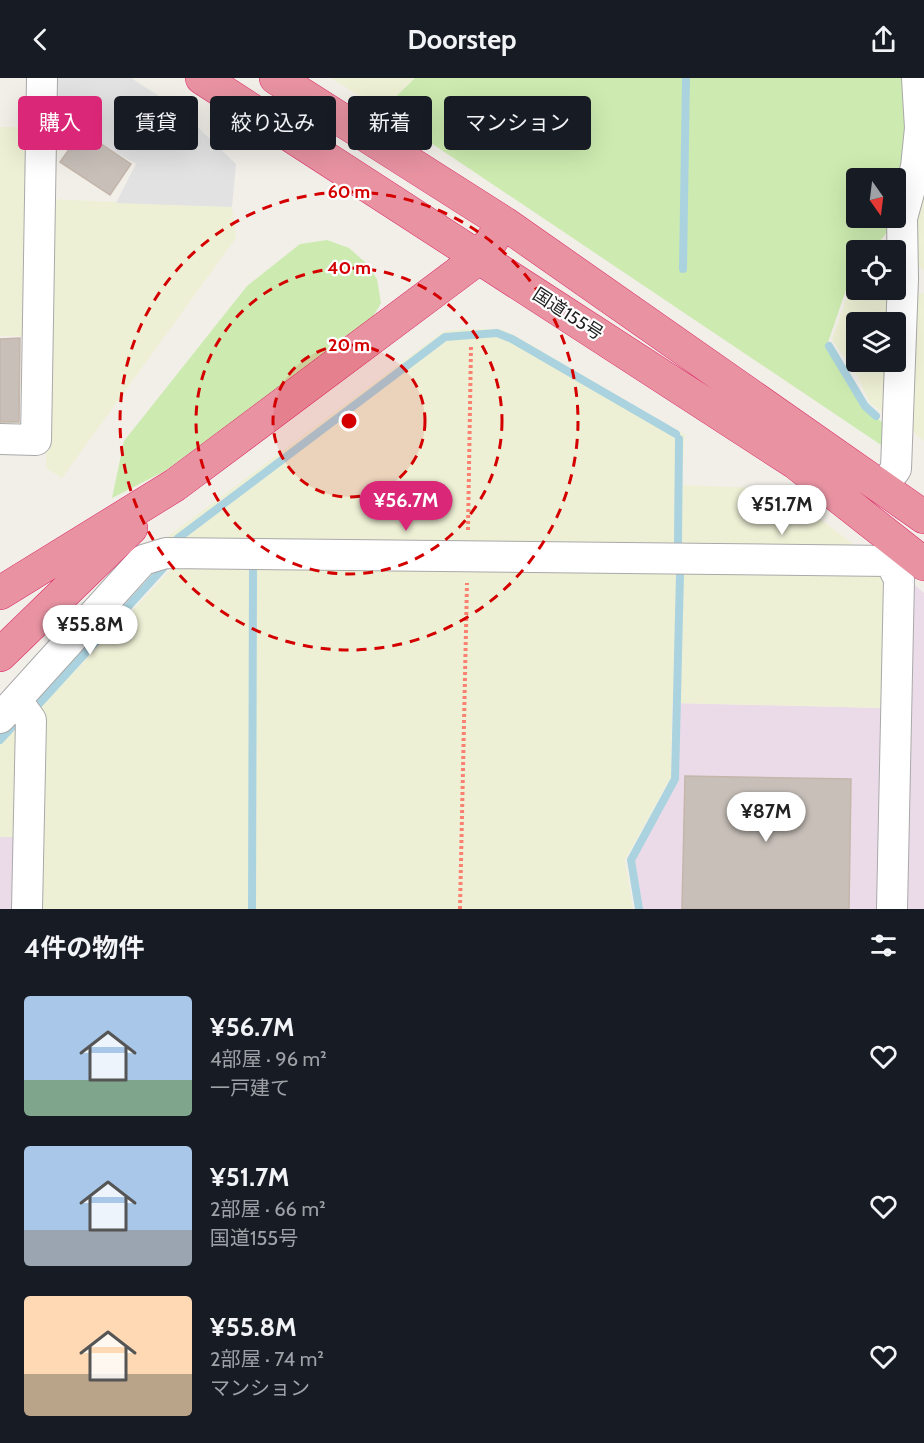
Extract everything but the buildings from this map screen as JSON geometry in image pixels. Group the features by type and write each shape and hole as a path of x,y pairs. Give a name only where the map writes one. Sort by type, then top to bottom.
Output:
{"highway":[{"name":"国道155号","path":"202,78 796,463 906,557"},
{"name":"国道155号","path":"276,78 504,223 883,486 924,517"},
{"path":"0,593 176,485 480,257 504,223"},
{"path":"0,655 176,485"}],"street":[{"path":"0,439 36,440 42,78"},
{"path":"883,486 896,469 914,280 902,218 916,167 920,128 917,78"},
{"path":"27,909 31,720 9,709 143,560 166,552 468,557 906,557 899,579 892,909"}],"path":[{"path":"460,909 471,346"}],"shaded area":[{"path":"48,78 131,78 159,96 114,96 114,150 198,150 198,127 210,139 210,150 221,150 236,164 232,207 116,203 136,164 102,145 102,96 47,96"},
{"path":"910,581 924,593 924,909 905,909"},
{"path":"676,703 882,708 879,909 643,909 635,860 676,780"},
{"path":"0,837 19,837 18,909 0,909"}],"green space":[{"path":"331,78 415,78 396,96 360,96"},
{"path":"415,78 909,78 913,108 904,168 846,168 846,228 890,228 881,240 846,240 846,290 826,348 865,409 890,428 887,449 432,144 432,96 396,96"},
{"path":"0,127 18,127 18,150 36,150 35,336 0,336"},
{"path":"924,159 924,271 907,254"},
{"path":"46,199 232,207 236,238 62,478 46,468"},
{"path":"327,240 349,248 366,263 377,279 381,303 371,320 165,471 112,498 124,441 247,286 300,244"},
{"path":"924,292 924,441 904,425 908,308 918,295"},
{"path":"846,300 892,300 892,312 846,312 846,360 832,340"},
{"path":"500,329 514,335 685,435 682,485 780,489 860,549 163,540 444,331"},
{"path":"855,372 892,372 892,419 870,403"},
{"path":"180,560 891,575 886,708 672,703 671,777 625,860 633,909 37,909 37,711"},
{"path":"18,726 19,837 0,837 0,745"}],"waterway":[{"path":"683,269 686,78"},
{"path":"177,539 445,337 497,333 512,339 676,434"},
{"path":"829,346 865,406 876,416"},
{"path":"678,542 679,439"},
{"path":"37,706 167,564"},
{"path":"252,909 253,567"},
{"path":"639,909 631,860 675,779 680,574"},
{"path":"0,740 13,726"}]}
